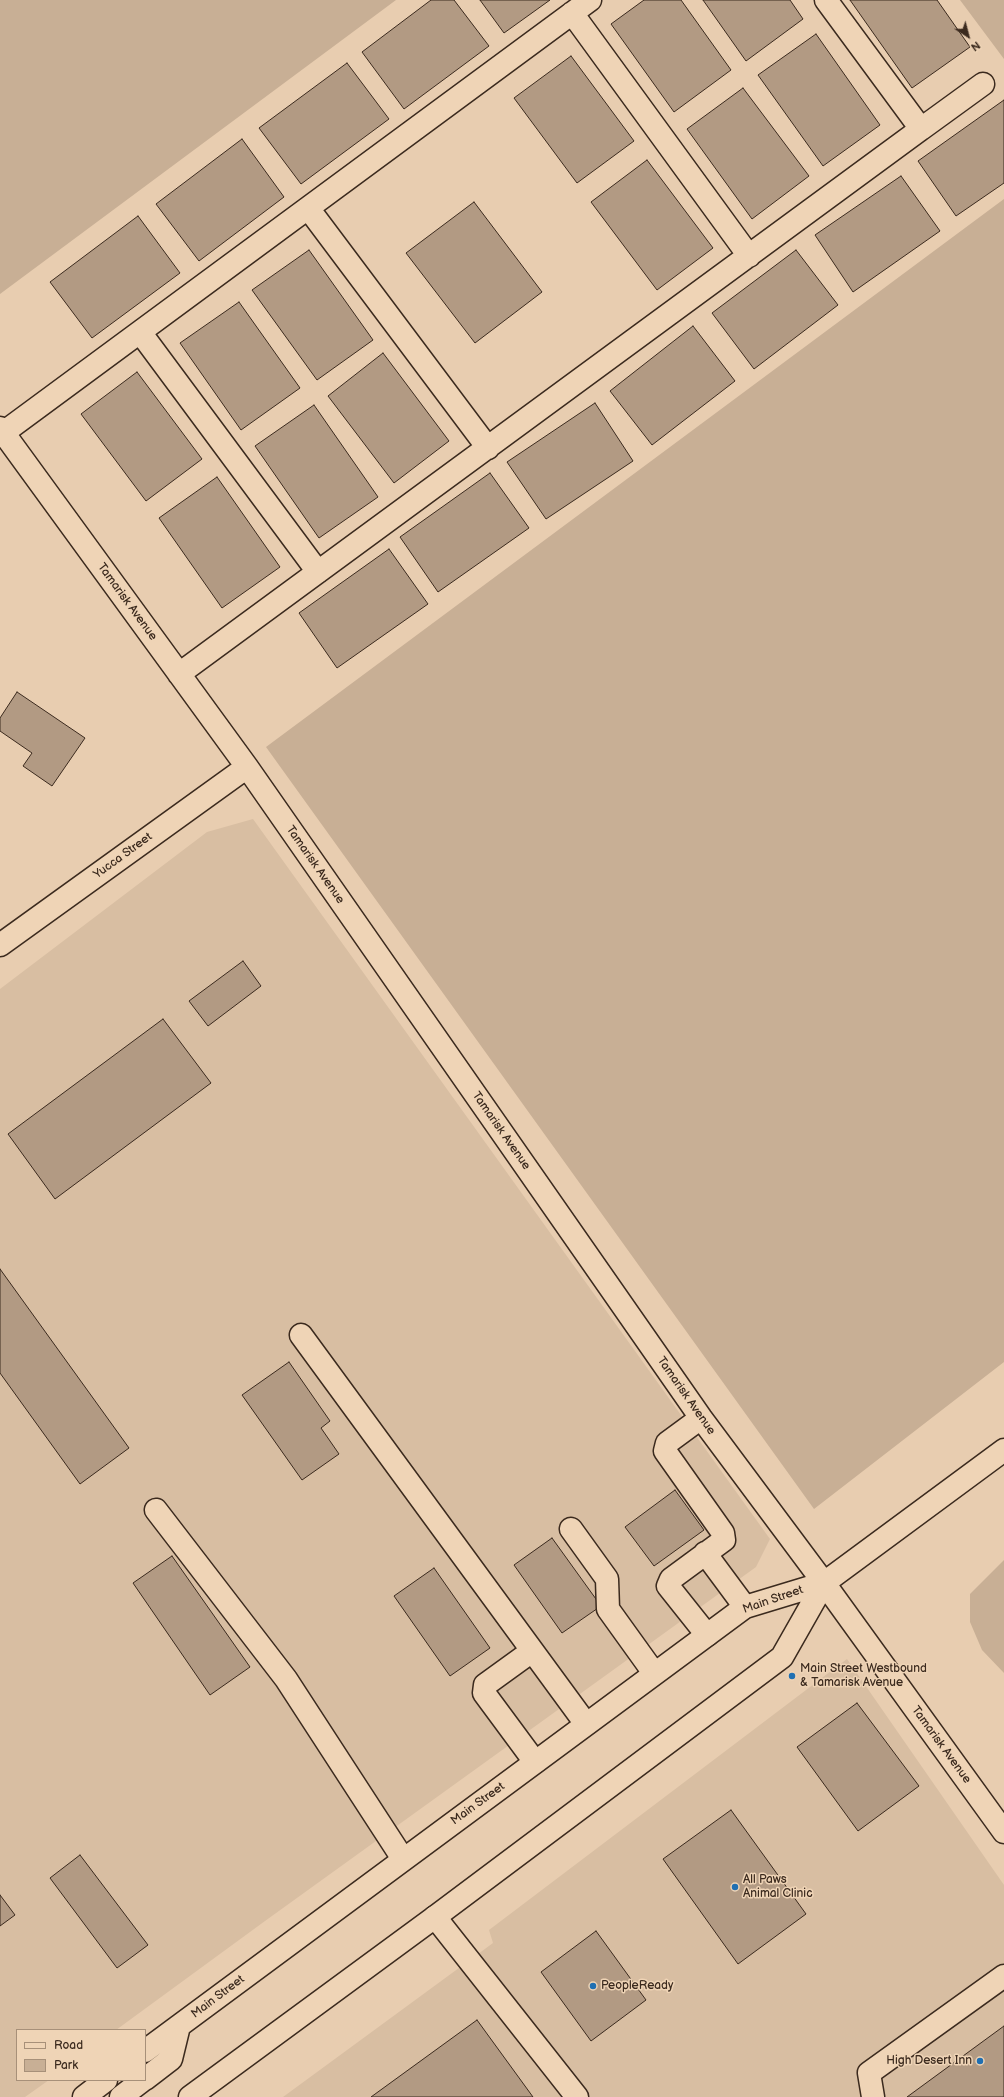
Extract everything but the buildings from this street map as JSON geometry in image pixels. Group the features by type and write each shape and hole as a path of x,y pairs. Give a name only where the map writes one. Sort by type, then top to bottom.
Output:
{"street":[{"path":"2,430 140,332 590,0"},
{"path":"826,0 921,129"},
{"path":"572,13 749,256"},
{"path":"180,674 983,84"},
{"path":"308,208 488,448"},
{"path":"140,332 318,572"},
{"name":"Tamarisk Avenue","path":"2,430 247,767 701,1418 824,1583 1004,1832"},
{"name":"Yucca Street","path":"0,945 247,767"},
{"path":"301,1335 586,1724"},
{"path":"701,1418 667,1443 665,1451 723,1533 724,1540 671,1579 668,1586 707,1635"},
{"name":"Main Street","path":"146,2050 745,1607 824,1583 1004,1450"},
{"path":"156,1510 286,1679 403,1859"},
{"path":"571,1529 607,1580 608,1609 654,1674"},
{"path":"705,1553 745,1607"},
{"name":"Main Street","path":"190,2097 782,1657 824,1583"},
{"path":"532,1651 485,1685 484,1693 535,1762"},
{"path":"434,1917 577,2097"},
{"path":"873,2097 869,2073 1004,1976"},
{"path":"146,2078 172,2059 179,2026"},
{"path":"84,2097 105,2081"},
{"path":"121,2097 141,2081"}],"shaded area":[{"path":"253,819 770,1539 756,1567 117,2029 16,2029 16,2081 48,2081 25,2097 0,2097 0,989 207,832"},
{"path":"847,1659 1004,1885 1004,2097 283,2097 493,1943 489,1930"}],"green space":[{"path":"0,0 396,0 0,294"},
{"path":"960,0 1004,0 1004,59"},
{"path":"1004,199 1004,1362 814,1509 266,747"},
{"path":"1004,1560 1004,1673 982,1650 970,1622 970,1594"}],"place":[{"name":"Main Street Westbound & Tamarisk Avenue","path":"792,1676"},
{"name":"All Paws Animal Clinic","path":"735,1887"},
{"name":"PeopleReady","path":"593,1986"},
{"name":"High Desert Inn","path":"980,2061"}]}
